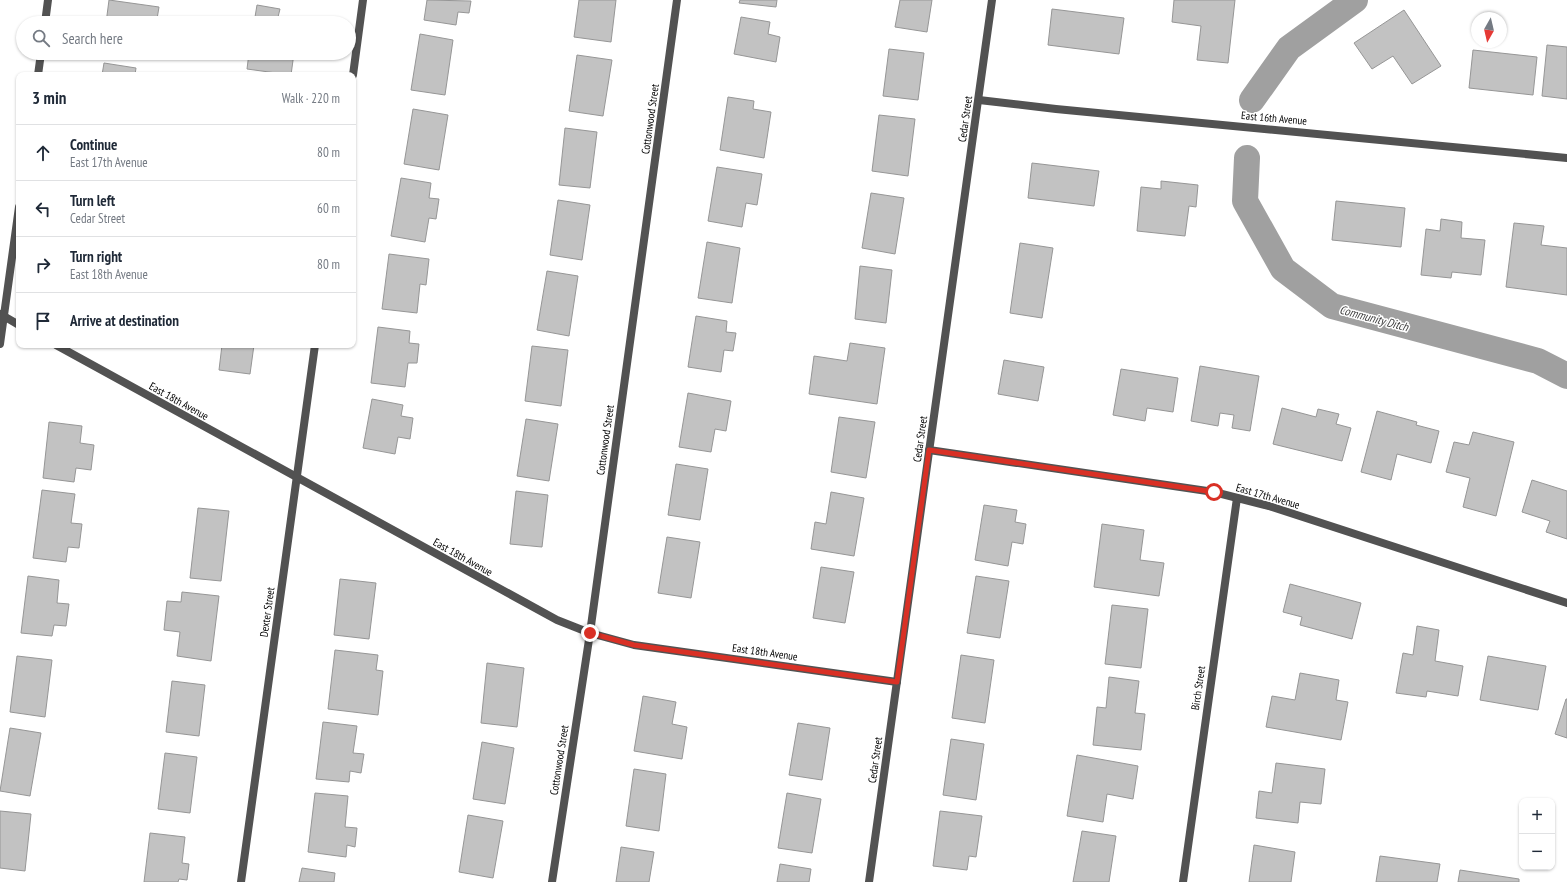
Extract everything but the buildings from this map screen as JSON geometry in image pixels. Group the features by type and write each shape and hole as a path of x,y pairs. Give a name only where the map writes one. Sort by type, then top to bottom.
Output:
{"street":[{"path":"46,16 48,0"},
{"path":"356,52 363,0"},
{"name":"Cottonwood Street","path":"552,882 590,633 677,0"},
{"name":"Cedar Street","path":"869,882 992,0"},
{"path":"38,72 40,60"},
{"path":"353,72 355,60"},
{"name":"East 16th Avenue","path":"978,100 1567,158"},
{"path":"0,344 2,315 16,226"},
{"path":"2,315 16,323"},
{"name":"East 18th Avenue","path":"61,348 557,620 590,633 634,645 897,682"},
{"name":"Dexter Street","path":"241,882 315,348"},
{"name":"East 17th Avenue","path":"929,450 1214,492 1270,506 1567,603"},
{"name":"Birch Street","path":"1183,882 1236,498"}],"waterway":[{"name":"Community Ditch","path":"1252,100 1289,48 1355,0"},
{"name":"Community Ditch","path":"1247,158 1245,201 1283,269 1332,306 1538,361 1567,376"}],"route":[{"path":"590,633 634,645 897,682 929,450 1214,492"}]}
